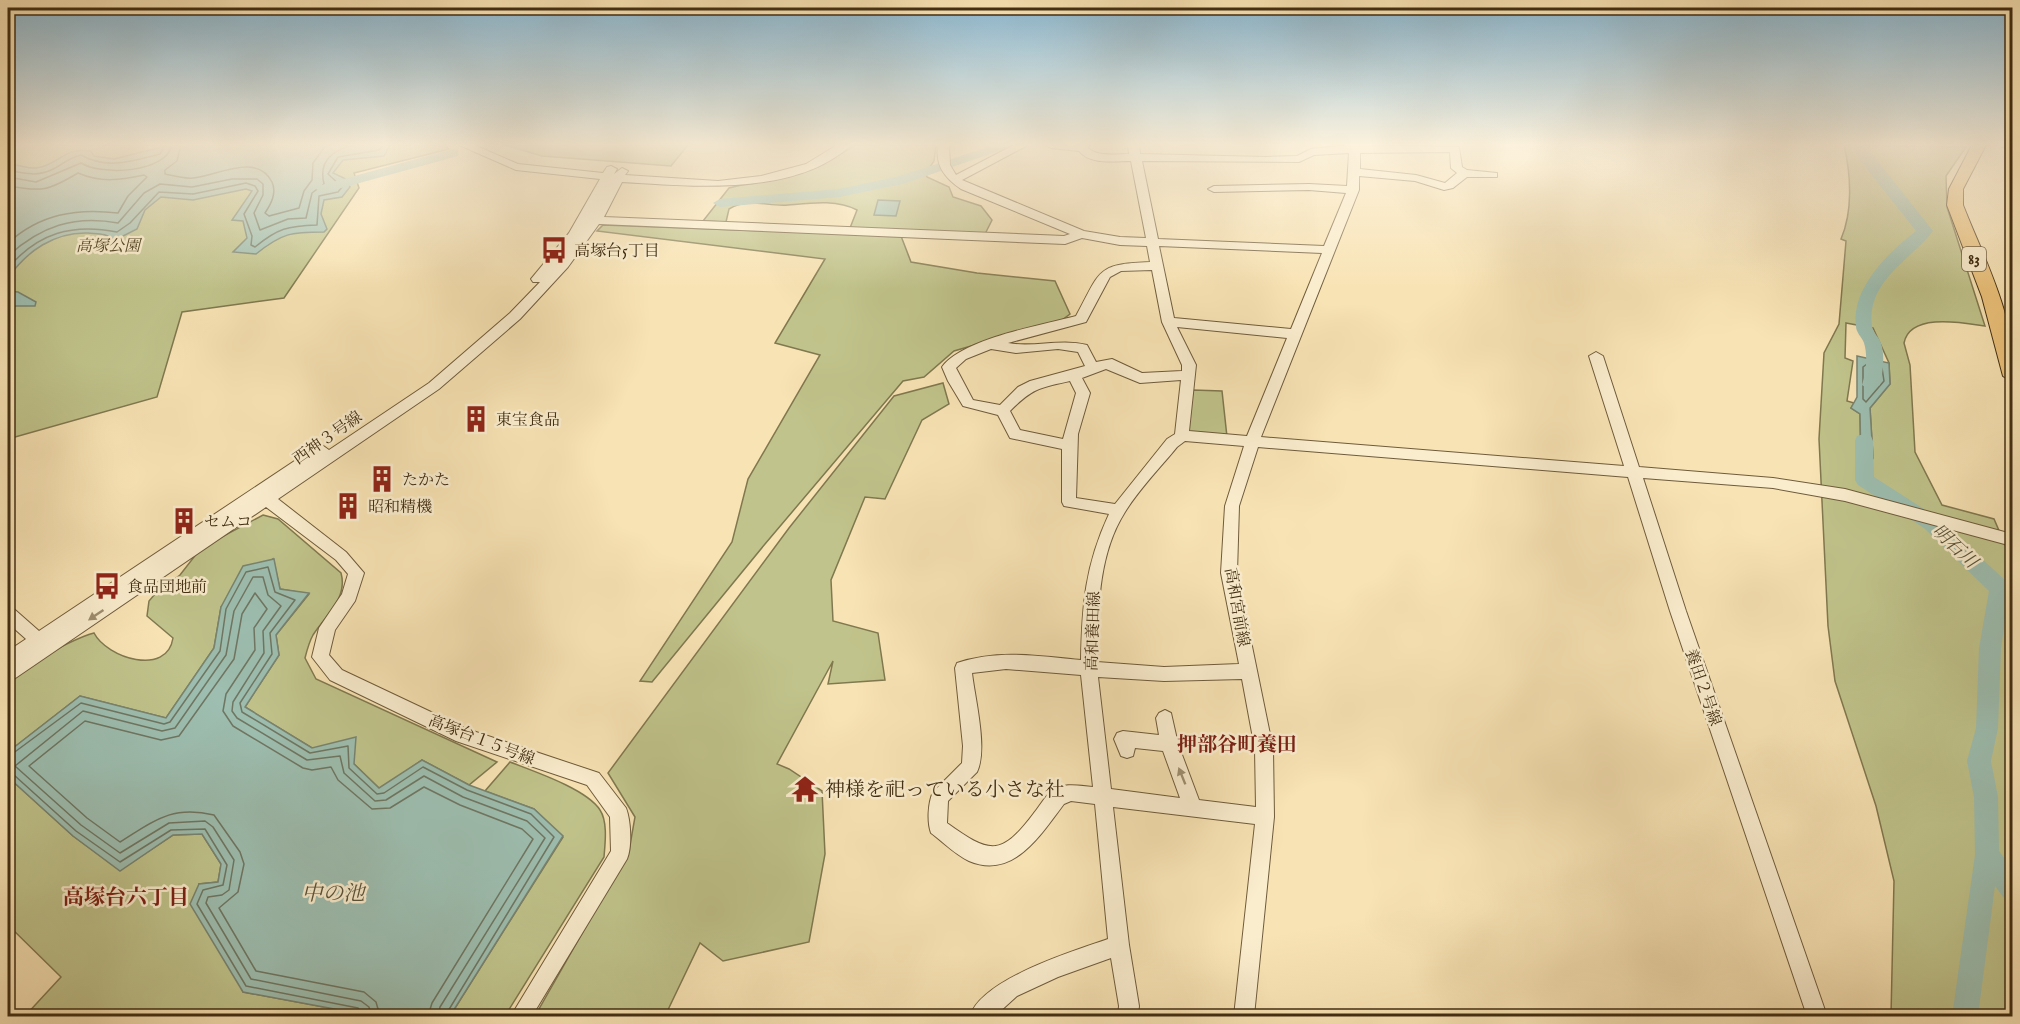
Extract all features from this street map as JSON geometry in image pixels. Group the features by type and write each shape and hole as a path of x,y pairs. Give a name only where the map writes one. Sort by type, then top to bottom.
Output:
{"main road":[{"name":"83","path":"1956,193 1955,205 2005,332 2013,376"}],"street":[{"name":"西神３号線","path":"42,643 426,380 493,324 536,280 574,235 602,193"},
{"name":"西神３号線","path":"8,674 14,655 42,643 268,500 434,386 515,316 564,264 596,220 607,193"},
{"path":"977,193 1081,234 1120,241 1328,250"},
{"path":"1142,193 1168,322 1189,365 1182,436 1773,483 1845,495 2013,540"},
{"name":"高和宮前線","path":"1244,1017 1265,817 1264,749 1229,573 1232,506 1252,442 1352,193"},
{"path":"596,220 1065,240 1081,234"},
{"path":"1157,266 1119,267 1106,275 1081,319 990,344 952,362 949,367 951,378 960,387 968,404 1003,410 1023,390 1035,384 1074,376 1093,368 1112,364 1140,378 1188,375"},
{"path":"1168,322 1294,334"},
{"path":"990,344 1016,349 1058,345 1082,348 1093,368"},
{"name":"養田２号線","path":"1596,356 1678,611 1817,1017"},
{"path":"1074,376 1083,393 1071,422 1067,445 1069,502 1118,510"},
{"path":"1003,410 1015,434 1067,445"},
{"name":"高和養田線","path":"1128,1017 1129,1006 1119,945 1089,670 1090,603 1103,543 1118,510 1172,443 1182,436"},
{"name":"高塚台１５号線","path":"268,500 341,556 357,573 349,596 327,628 320,657 336,675 462,735 593,779 619,814 620,853 521,1017"},
{"path":"8,614 42,643"},
{"path":"1250,671 1152,674 1007,661 979,663 963,668 972,746 971,766 939,798 938,827 973,853 997,856 1011,851 1027,838 1058,797 1071,793 1265,817"},
{"path":"1165,718 1169,744 1193,809"},
{"path":"1096,736 1125,744 1169,744"},
{"path":"980,1017 1010,989 1054,968 1119,945"}],"green space":[{"name":"高塚公園","path":"8,193 356,193 284,298 182,312 157,397 8,439"},
{"path":"725,193 951,193 953,197 981,206 992,220 985,234 850,228 857,210 841,204 758,203 736,205 729,209 726,222 703,221"},
{"path":"1850,193 1947,193 1947,207 1985,326 1952,322 1927,323 1908,333 1904,343 1910,365 1915,452 1942,505 1994,519 2012,561 2012,1016 1891,1016 1894,881 1876,806 1835,681 1828,626 1819,439 1824,353 1839,324 1846,241 1841,239 1848,217","holes":["1846,323 1873,328 1889,363 1890,384 1870,408 1873,458 1861,464 1860,414 1851,408 1854,403 1847,401 1853,361 1845,358"]},
{"path":"603,225 901,236 911,262 977,273 1055,281 1070,314 1062,320 954,351 924,377 903,381 652,682 640,681 732,542 748,479 820,355 775,343 825,259 597,231"},
{"path":"943,383 949,404 922,420 885,499 865,497 831,580 833,621 878,633 885,680 828,684 833,661 777,764 789,769 822,791 825,854 809,942 723,961 700,943 665,1016 535,1016 629,851 635,817 608,773 789,528 894,396"},
{"path":"1193,390 1222,391 1227,437 1191,434 1188,428"},
{"path":"263,515 278,519 341,573 339,598 313,635 305,658 316,679 497,762 469,785 422,760 380,789 354,764 312,748 245,707 279,655 276,635 309,594 280,589 273,559 221,607 214,648 166,718 80,696 8,752 8,714 12,710 7,690 14,677 48,654 94,633 111,650 123,656 136,660 160,657 168,650 173,638 147,616 149,601 180,575 201,548"},
{"path":"510,762 572,788 593,802 603,815 604,857 505,1016 450,1016 563,837 534,809 485,791"},
{"path":"8,777 73,836 120,870 173,835 202,834 221,864 218,882 199,884 243,992 372,1016 25,1016 61,977 8,925"}],"water":[{"path":"8,193 228,193 193,200 161,197 145,210 137,229 115,240 105,235 88,233 53,240 42,245 24,259 8,278"},
{"path":"251,193 345,193 342,197 324,200 321,214 327,229 324,232 287,235 256,254 233,252 247,238 243,221 232,220"},
{"path":"878,200 900,201 896,216 874,215"},
{"path":"8,291 18,292 36,302 35,306 16,306 8,309"},
{"path":"1857,356 1889,363 1890,384 1870,408 1873,458 1870,466 1861,464 1860,414 1851,408 1857,397"},
{"name":"中の池","path":"274,559 280,589 309,593 276,635 279,655 245,707 312,748 356,737 354,764 379,788 422,760 469,785 534,809 563,836 450,1016 372,1016 243,992 190,904 199,884 218,882 221,864 202,834 173,835 120,871 73,836 8,777 8,752 80,696 166,718 214,648 221,607 243,566"}],"waterway":[{"path":"720,203 840,193"},
{"name":"明石川","path":"1871,385 1874,353 1864,326 1869,297 1875,284 1893,260 1925,231 1893,193"},
{"name":"明石川","path":"1864,441 1865,480 1931,523 2000,588 1990,648 1987,728 1979,761 1986,797 1987,855"},
{"name":"明石川","path":"1965,1016 1987,855"},
{"path":"1987,855 2012,888"}],"place":[{"name":"高塚台5丁目","path":"554,250"},
{"name":"東宝食品","path":"476,419"},
{"name":"たかた","path":"382,479"},
{"name":"昭和精機","path":"348,506"},
{"name":"セムコ","path":"184,521"},
{"name":"食品団地前","path":"107,586"},
{"name":"神様を祀っている小さな社","path":"805,789"}],"district":[{"name":"押部谷町養田","path":"1237,744"},
{"name":"高塚台六丁目","path":"126,897"}]}
